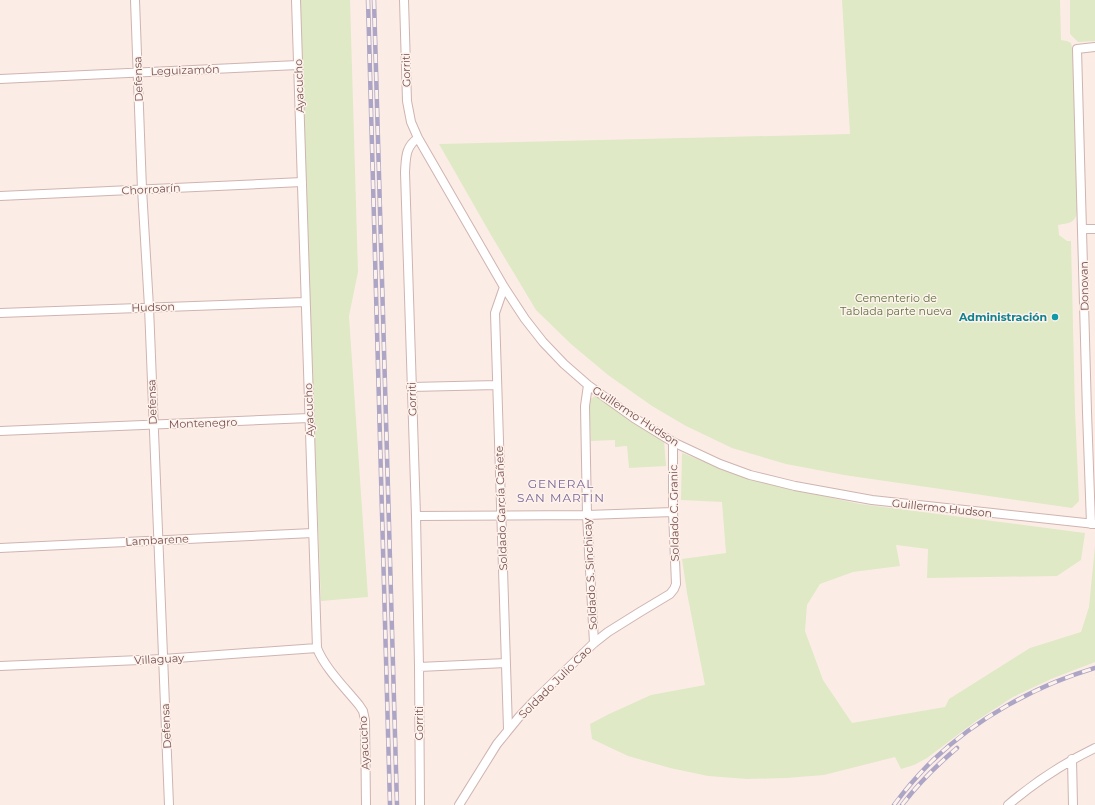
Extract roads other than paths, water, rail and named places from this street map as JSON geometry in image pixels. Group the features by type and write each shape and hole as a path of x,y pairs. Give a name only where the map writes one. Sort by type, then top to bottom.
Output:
{"street":[{"name":"Defensa","path":"135,0 169,805"},
{"name":"Ayacucho","path":"296,0 317,648 320,656 363,711 365,720 366,805"},
{"name":"Gorriti","path":"404,0 407,101 411,122 418,138 411,144 406,154 405,172 416,516 420,805"},
{"name":"Donovan","path":"1093,524 1091,411 1082,229 1077,49 1095,47"},
{"name":"Leguizamón","path":"0,78 298,65"},
{"name":"Guillermo Hudson","path":"418,138 504,287 525,319 543,342 564,364 588,385 634,418 673,442 720,464 750,475 795,486 872,500 1093,524"},
{"name":"Chorroarín","path":"0,196 302,182"},
{"path":"1082,229 1095,229"},
{"name":"Soldado García Cañete","path":"504,287 495,312 508,729"},
{"name":"Hudson","path":"0,313 305,302"},
{"path":"411,387 497,385"},
{"name":"Soldado S. Sinchicay","path":"588,385 585,406 587,515 594,643"},
{"name":"Montenegro","path":"0,431 309,418"},
{"name":"Soldado C. Granic","path":"673,442 673,512 676,584"},
{"path":"416,516 587,515 673,512"},
{"name":"Lambarene","path":"0,548 313,533"},
{"name":"Soldado Julio Cao","path":"459,805 484,763 508,729 535,700 594,643 608,632 670,594 676,584"},
{"name":"Villaguay","path":"0,666 163,659 317,648"},
{"path":"419,668 506,663"},
{"path":"1008,805 1046,775 1072,759 1095,748"},
{"path":"1072,759 1073,805"}],"railway":[{"path":"368,0 390,805"},
{"path":"374,0 397,805"},
{"path":"894,805 932,761 949,745 988,717 1029,694 1073,675 1095,668"},
{"path":"902,805 928,775 957,748"}],"place":[{"name":"Administración","path":"1055,317"}],"district":[{"name":"GENERAL SAN MARTIN","path":"561,490"}],"park label":[{"name":"Cementerio de Tablada parte nueva","path":"896,304"}]}
